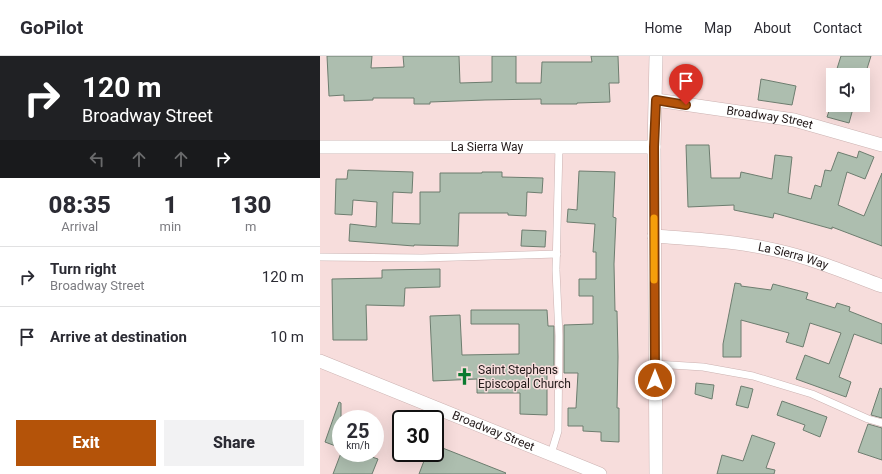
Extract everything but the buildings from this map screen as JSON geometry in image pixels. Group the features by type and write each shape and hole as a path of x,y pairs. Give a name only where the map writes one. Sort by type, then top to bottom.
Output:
{"street":[{"path":"656,56 654,147 656,474"},
{"name":"Broadway Street","path":"656,100 794,120 882,145"},
{"name":"La Sierra Way","path":"320,147 654,147"},
{"name":"La Sierra Way","path":"654,236 728,242 775,250 822,264 882,286"},
{"name":"Broadway Street","path":"320,361 600,474"}],"lane":[{"path":"551,454 558,431 559,336 557,254 559,147"},
{"path":"320,257 422,258 557,254"},
{"path":"655,364 703,367 753,376 812,394 868,419 882,423"}],"slow traffic":[{"path":"654,218 654,280"}],"place":[{"name":"Saint Stephens Episcopal Church","path":"465,377"}],"route":[{"path":"655,380 654,147 656,100 686,105"}]}
